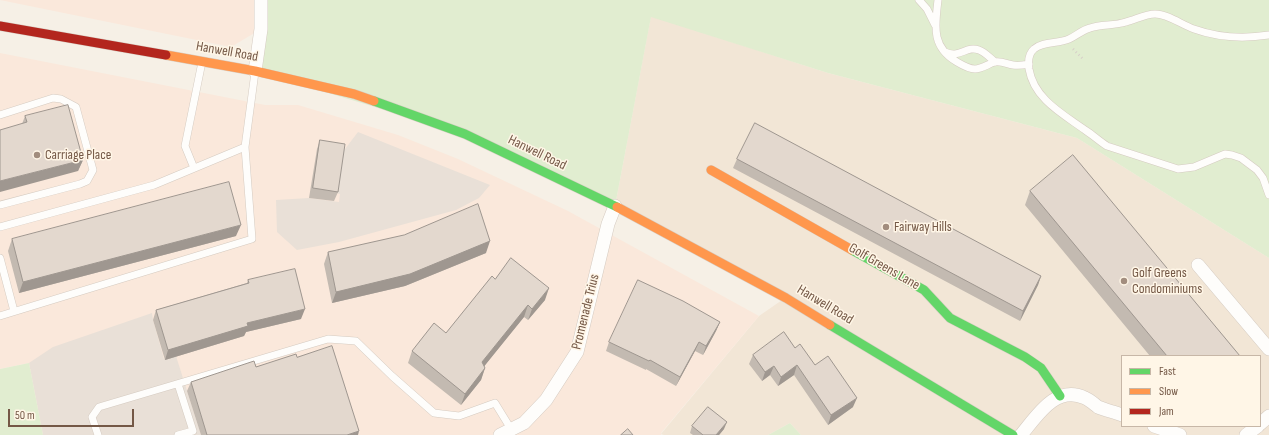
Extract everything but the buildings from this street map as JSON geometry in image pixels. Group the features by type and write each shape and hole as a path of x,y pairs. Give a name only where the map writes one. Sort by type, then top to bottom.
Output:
{"main road":[{"name":"Hanwell Road","path":"0,26 255,71 354,94 465,134 615,206 786,298 1013,435"},
{"name":"Golf Greens Lane","path":"711,170 924,290 950,318 1041,368 1060,396"}],"street":[{"path":"255,71 261,29 261,0"},
{"name":"Promenade Trius","path":"506,432 524,423 546,400 577,352 608,224 615,206"},
{"path":"1198,265 1269,349"},
{"path":"1021,435 1050,402 1060,396 1071,395 1084,398 1099,407 1121,415"},
{"path":"1261,423 1269,416"},
{"path":"1157,427 1180,435"},
{"path":"1246,435 1257,427"}],"lane":[{"path":"919,0 927,9 935,25"},
{"path":"938,0 935,25 936,35 944,52 952,59 973,69 995,62 1003,62 1013,65 1029,64"},
{"path":"1269,36 1235,38 1212,35 1193,29 1162,15 1155,14 1122,24 1091,27 1060,42 1040,46 1034,49 1030,55 1029,64 1030,74 1036,88 1044,98 1068,119 1079,125 1107,146 1178,169 1194,168 1225,154 1232,155 1241,158 1257,170 1263,178 1269,195"},
{"path":"944,52 955,55 966,50 978,49 995,62"},
{"path":"194,168 185,146 202,62"},
{"path":"0,316 252,239 245,147 255,71"},
{"path":"0,115 53,98 76,107 93,170 87,181 80,184 0,205"},
{"path":"0,227 154,184 245,147"},
{"path":"0,258 14,311"},
{"path":"98,435 92,417 99,407 328,339 356,341 392,376 434,412 459,416 495,403 506,432"},
{"path":"178,384 193,431 178,435"}],"path":[{"path":"1075,52 1084,60"}],"shaded area":[{"path":"0,0 261,0 261,29 231,47"},
{"path":"651,16 828,73 1077,138 1269,258 1269,435 801,435 790,423 768,435 661,434 759,316 785,298 615,206"},
{"path":"0,53 265,105 298,105 398,135 458,159 568,211 759,316 661,433 661,435 43,435 29,363 0,369"},
{"path":"358,132 490,185 479,198 456,210 339,242 297,250 277,232 276,200 309,198 339,202 340,194 336,193 342,153"},
{"path":"152,313 164,359 176,356 201,435 43,435 29,363 53,347"}],"green space":[{"path":"261,0 1269,0 1269,258 1077,138 828,73 651,17 615,206 465,134 255,71"},
{"path":"29,363 43,435 0,435 0,369"},
{"path":"790,423 801,435 768,435"}],"traffic: fast":[{"path":"374,101 465,134 617,207"},
{"path":"852,250 924,290 950,318 1025,357 1041,368 1060,396"},
{"path":"830,325 1013,435"}],"traffic: slow":[{"path":"166,55 255,71 354,94 374,101"},
{"path":"711,170 852,250"},
{"path":"617,207 786,298 830,325"}],"traffic: jam":[{"path":"0,26 166,55"}],"place":[{"name":"Carriage Place","path":"37,155"},
{"name":"Fairway Hills","path":"886,227"},
{"name":"Golf Greens Condominiums","path":"1124,281"}]}
